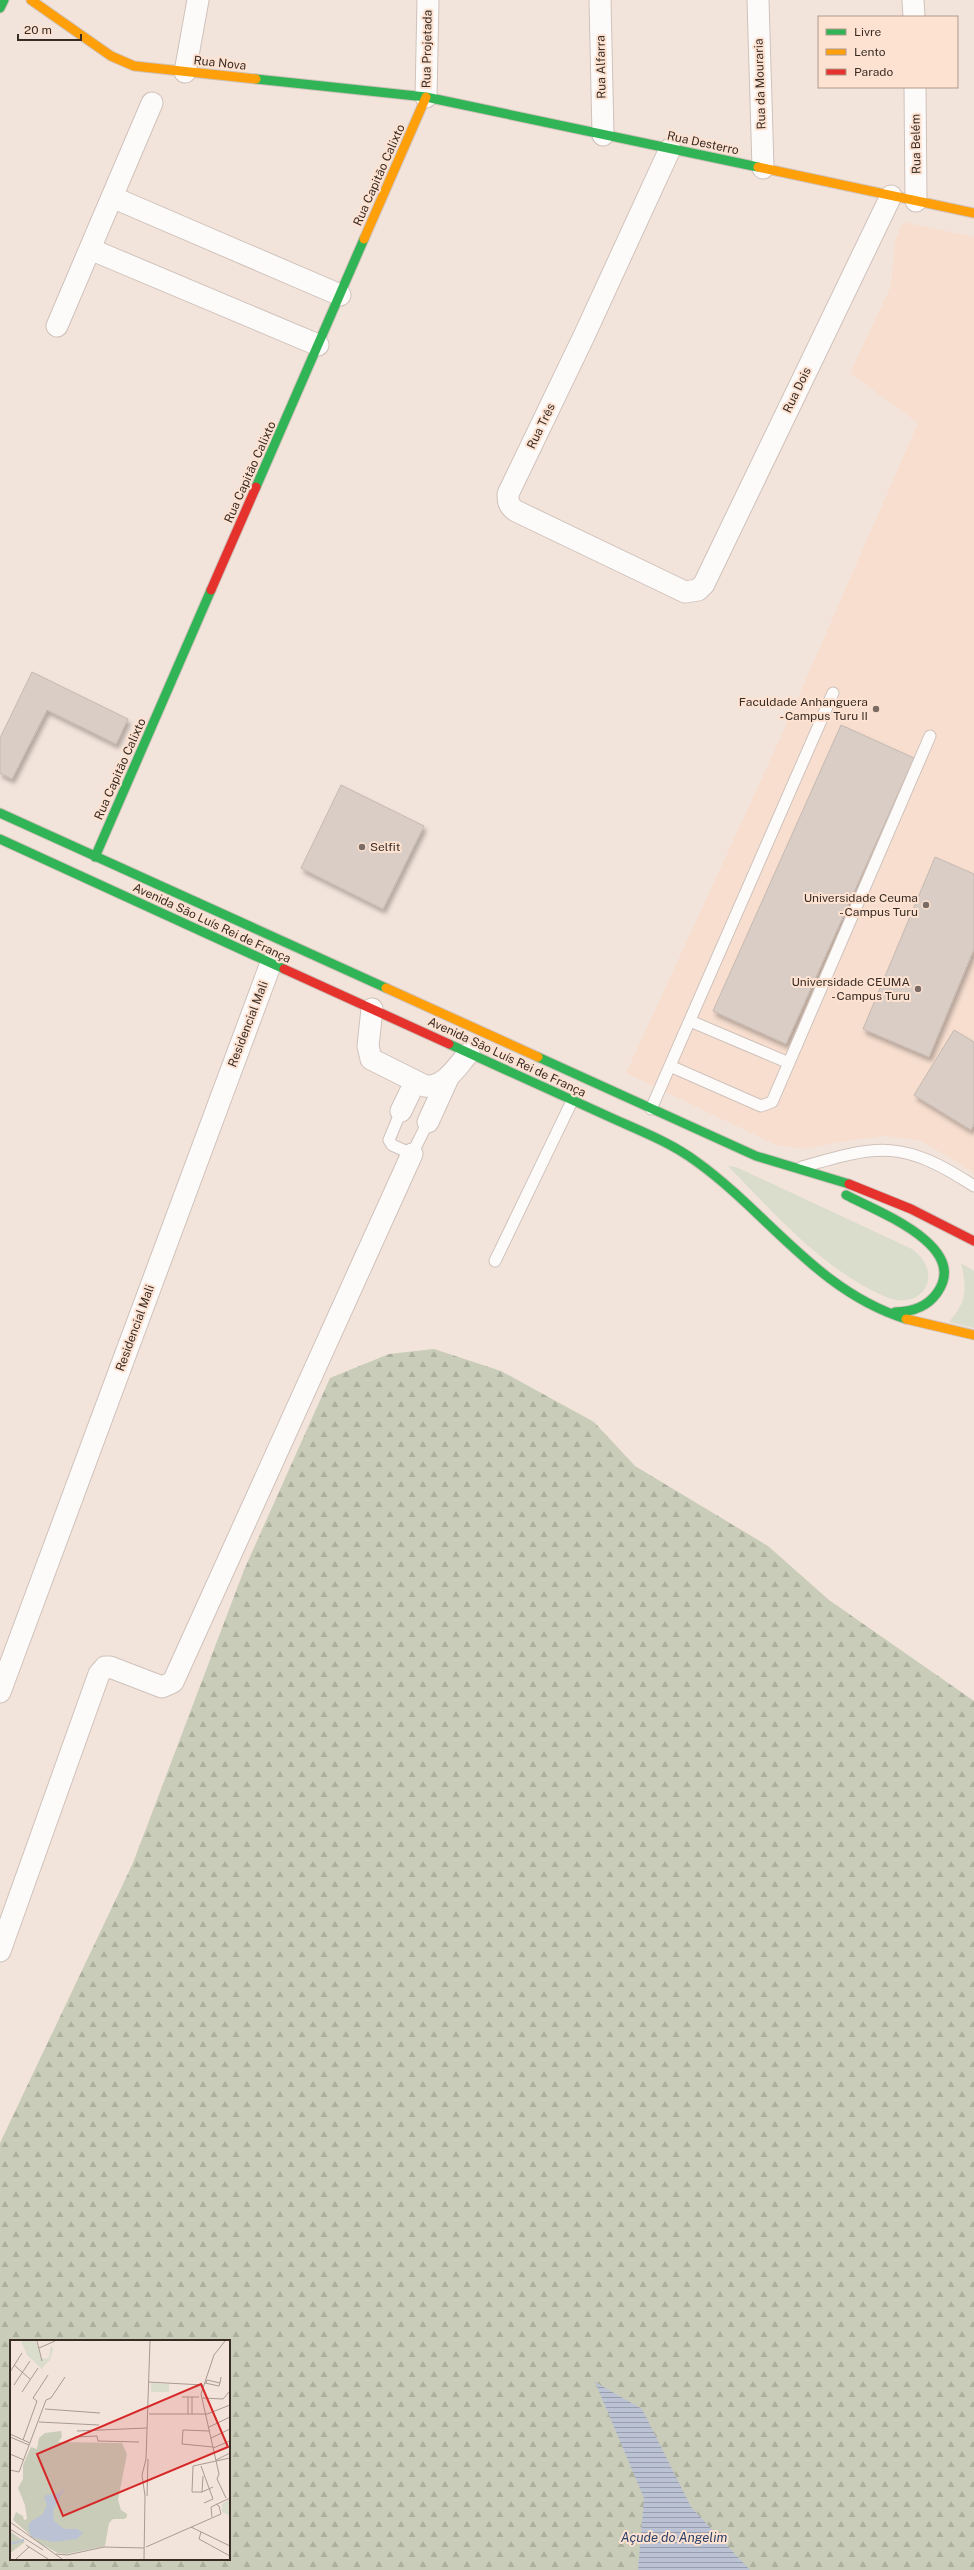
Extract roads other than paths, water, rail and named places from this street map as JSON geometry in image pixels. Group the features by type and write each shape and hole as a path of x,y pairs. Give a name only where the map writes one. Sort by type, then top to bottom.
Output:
{"main road":[{"path":"0,8 4,0"},
{"name":"Rua Nova","path":"31,0 111,56 124,63 145,68 426,97"},
{"name":"Rua Desterro","path":"426,97 974,213"},
{"name":"Rua Capitão Calixto","path":"95,857 426,97"},
{"name":"Avenida São Luís Rei de França","path":"0,813 756,1156 860,1187 911,1209 974,1241"},
{"name":"Avenida São Luís Rei de França","path":"0,839 572,1100 692,1157 732,1188 817,1271 850,1295 885,1311 953,1332 974,1335"},
{"path":"796,1168 920,1235 937,1251 941,1258 944,1273 940,1287 931,1302 914,1312 885,1311"}],"street":[{"path":"185,72 198,0"},
{"name":"Rua Projetada","path":"426,97 428,0"},
{"name":"Rua Alfarra","path":"600,0 603,135"},
{"name":"Rua da Mouraria","path":"758,0 763,168"},
{"path":"913,0 914,16"},
{"name":"Rua Belém","path":"915,88 916,201"},
{"path":"57,326 152,103"},
{"name":"Rua Três","path":"670,149 584,336 508,494 508,501 510,507 516,511 676,589 692,592 704,584"},
{"name":"Rua Dois","path":"704,584 891,196"},
{"path":"112,197 340,295"},
{"path":"90,249 318,345"},
{"name":"Residencial Mali","path":"0,1692 271,963"},
{"path":"372,1009 368,1046 371,1059 415,1082 432,1087 449,1076 469,1053"},
{"path":"428,1122 449,1076"},
{"path":"401,1111 415,1082"},
{"path":"0,1951 99,1674 105,1667 110,1667 162,1687 173,1682 412,1154"}],"lane":[{"path":"652,1109 833,693"},
{"path":"670,1066 761,1106 772,1102 930,736"},
{"path":"690,1022 789,1063"},
{"path":"495,1261 572,1100"},
{"path":"401,1111 389,1140 392,1145 412,1154 428,1122"},
{"path":"796,1168 857,1151 892,1149 936,1164 974,1186"}],"water":[{"name":"Açude do Angelim","path":"595,2382 642,2409 691,2507 750,2570 638,2570 644,2498"}],"place":[{"name":"Faculdade Anhanguera - Campus Turu II","path":"876,709"},
{"name":"Selfit","path":"362,847"},
{"name":"Universidade Ceuma - Campus Turu","path":"926,905"},
{"name":"Universidade CEUMA - Campus Turu","path":"918,989"}]}
